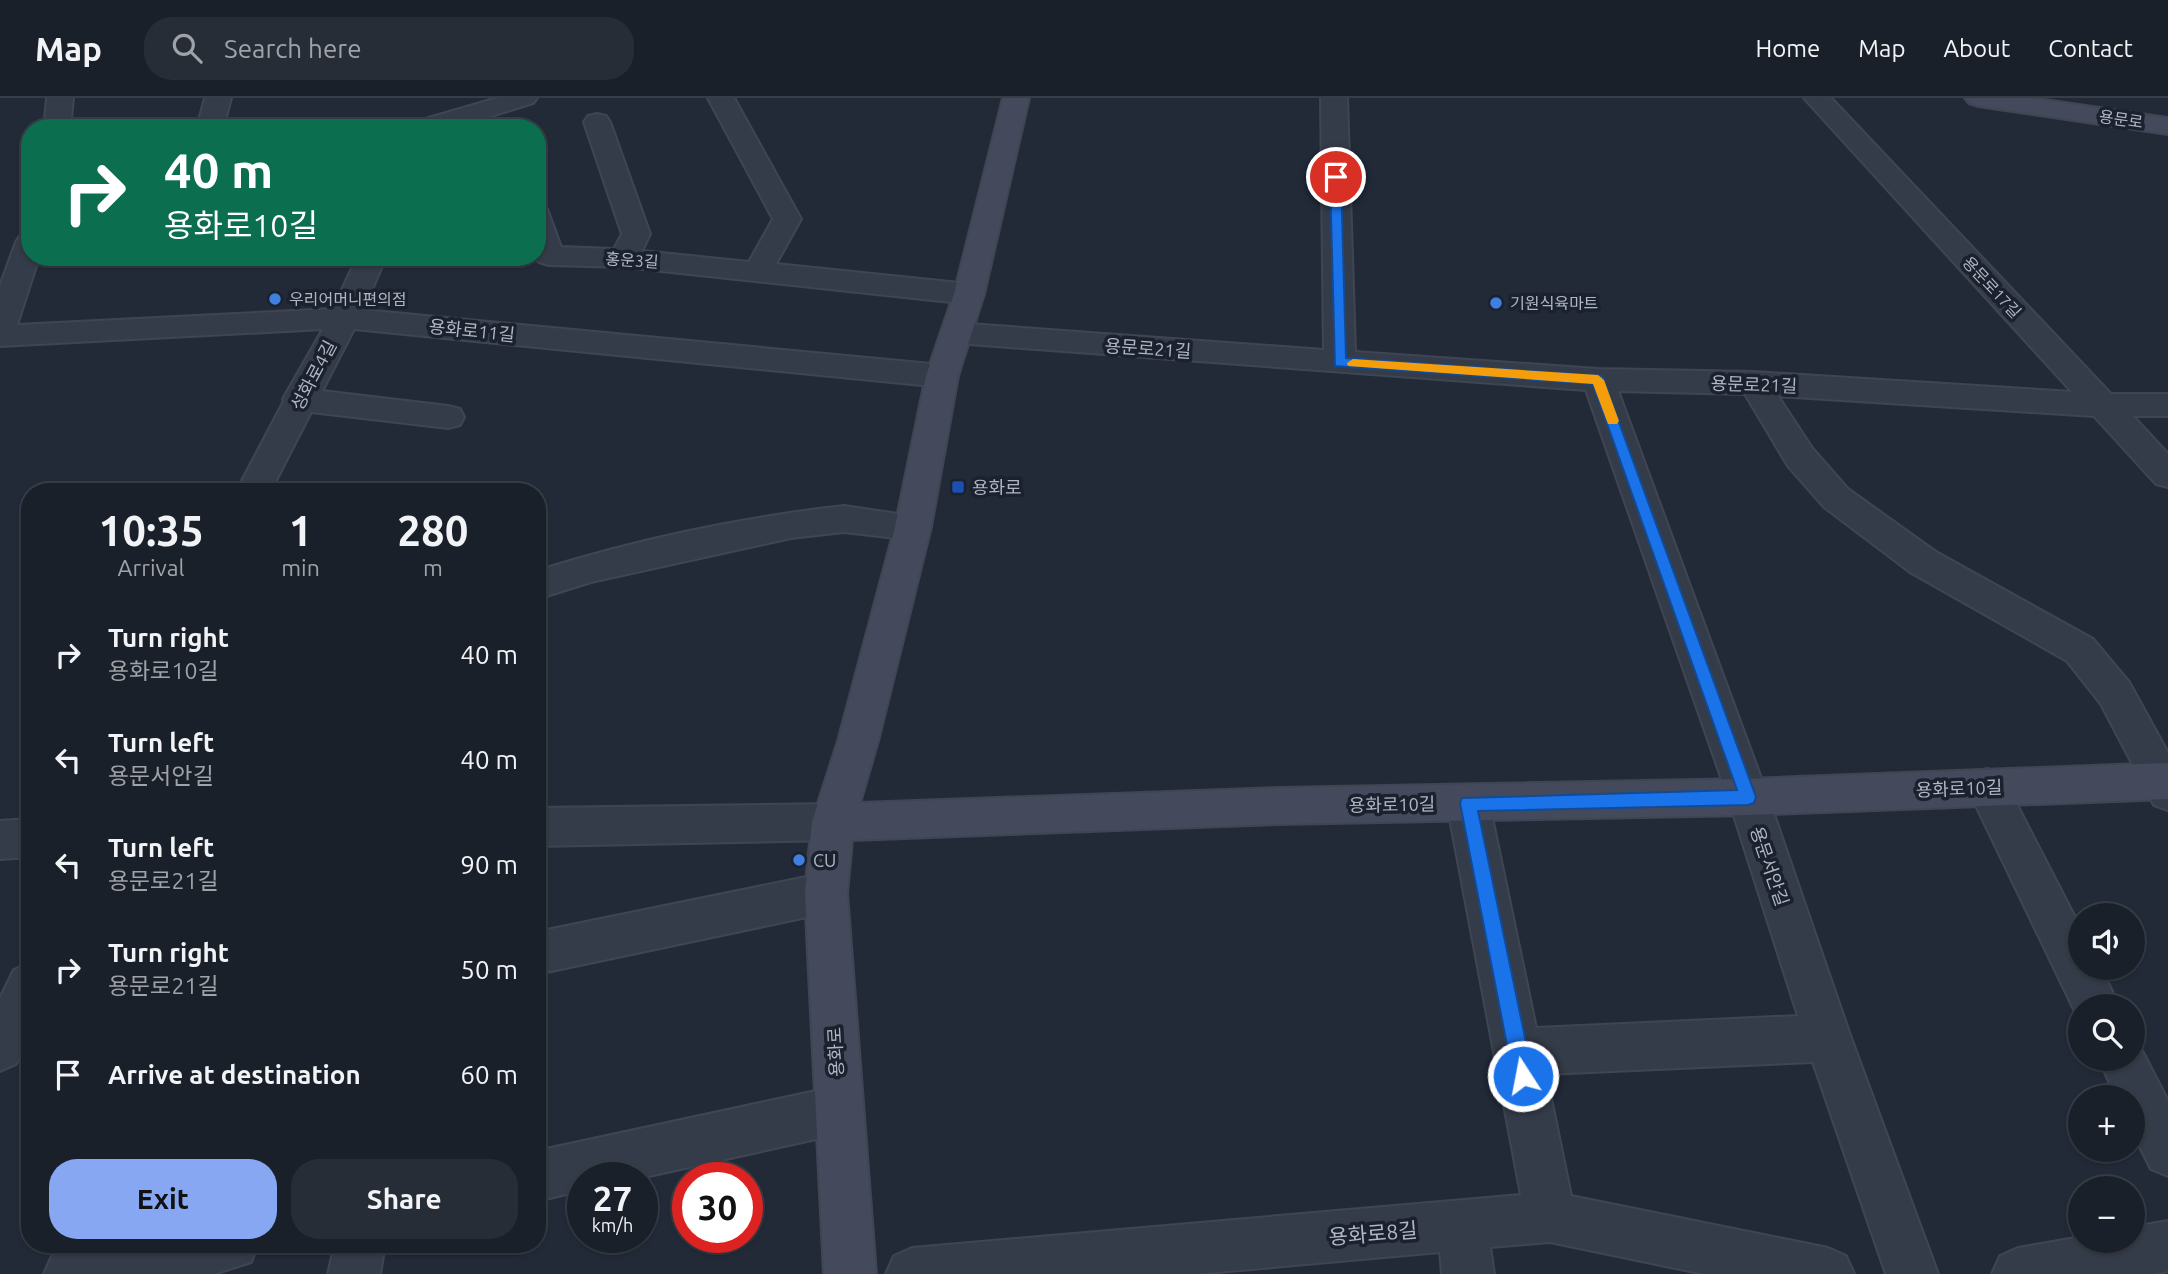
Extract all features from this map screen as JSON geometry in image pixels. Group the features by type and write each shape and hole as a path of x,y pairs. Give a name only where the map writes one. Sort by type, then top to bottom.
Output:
{"street":[{"path":"58,119 60,98"},
{"path":"212,119 218,98"},
{"path":"416,119 424,98"},
{"path":"454,119 524,98"},
{"path":"721,98 787,219 758,271"},
{"name":"용화로","path":"850,1274 826,893 833,822 858,741 913,527 942,376 969,294 1016,98"},
{"path":"1334,98 1340,362"},
{"name":"용문로17길","path":"1817,98 2168,475"},
{"name":"용문로","path":"1987,99 2168,126"},
{"path":"597,122 636,234 624,258"},
{"name":"홍운3길","path":"546,246 549,256 624,258 969,294"},
{"path":"0,329 22,266"},
{"name":"성화로4길","path":"257,483 299,399 344,318 368,266"},
{"name":"용화로11길","path":"0,336 344,318 942,376"},
{"name":"용문로21길","path":"956,333 1598,380 1754,383 2100,405 2168,405"},
{"name":"용문서안길","path":"1598,380 1748,797 1828,1038 1912,1274"},
{"name":"용화로10길","path":"833,822 1279,806 1748,797 1987,787 2165,785 2115,693 2080,650 1923,562 1836,498 1800,457 1754,383"},
{"path":"299,399 448,417"},
{"path":"546,582 590,568 791,525 845,519 913,527"},
{"path":"1987,787 2090,994"},
{"path":"1468,803 1550,1217"},
{"path":"546,827 833,822"},
{"path":"0,839 21,838"},
{"path":"546,951 826,893"},
{"path":"1518,1052 1828,1038"},
{"path":"2128,1071 2168,1152"},
{"path":"546,1174 839,1110"},
{"name":"용화로8길","path":"912,1274 1550,1217 1828,1274"},
{"path":"1462,1226 1468,1274"},
{"path":"2018,1274 2168,1246"},
{"path":"70,1274 161,1253"},
{"path":"354,1274 358,1253"}],"slow traffic":[{"path":"1353,363 1598,380 1613,421"}],"place":[{"name":"우리어머니편의점","path":"275,299"},
{"name":"기원식육마트","path":"1496,303"},
{"name":"용화로","path":"958,487"},
{"name":"CU","path":"799,860"}],"route":[{"path":"1336,177 1340,362 1598,380 1748,797 1468,803 1523,1076"}]}
